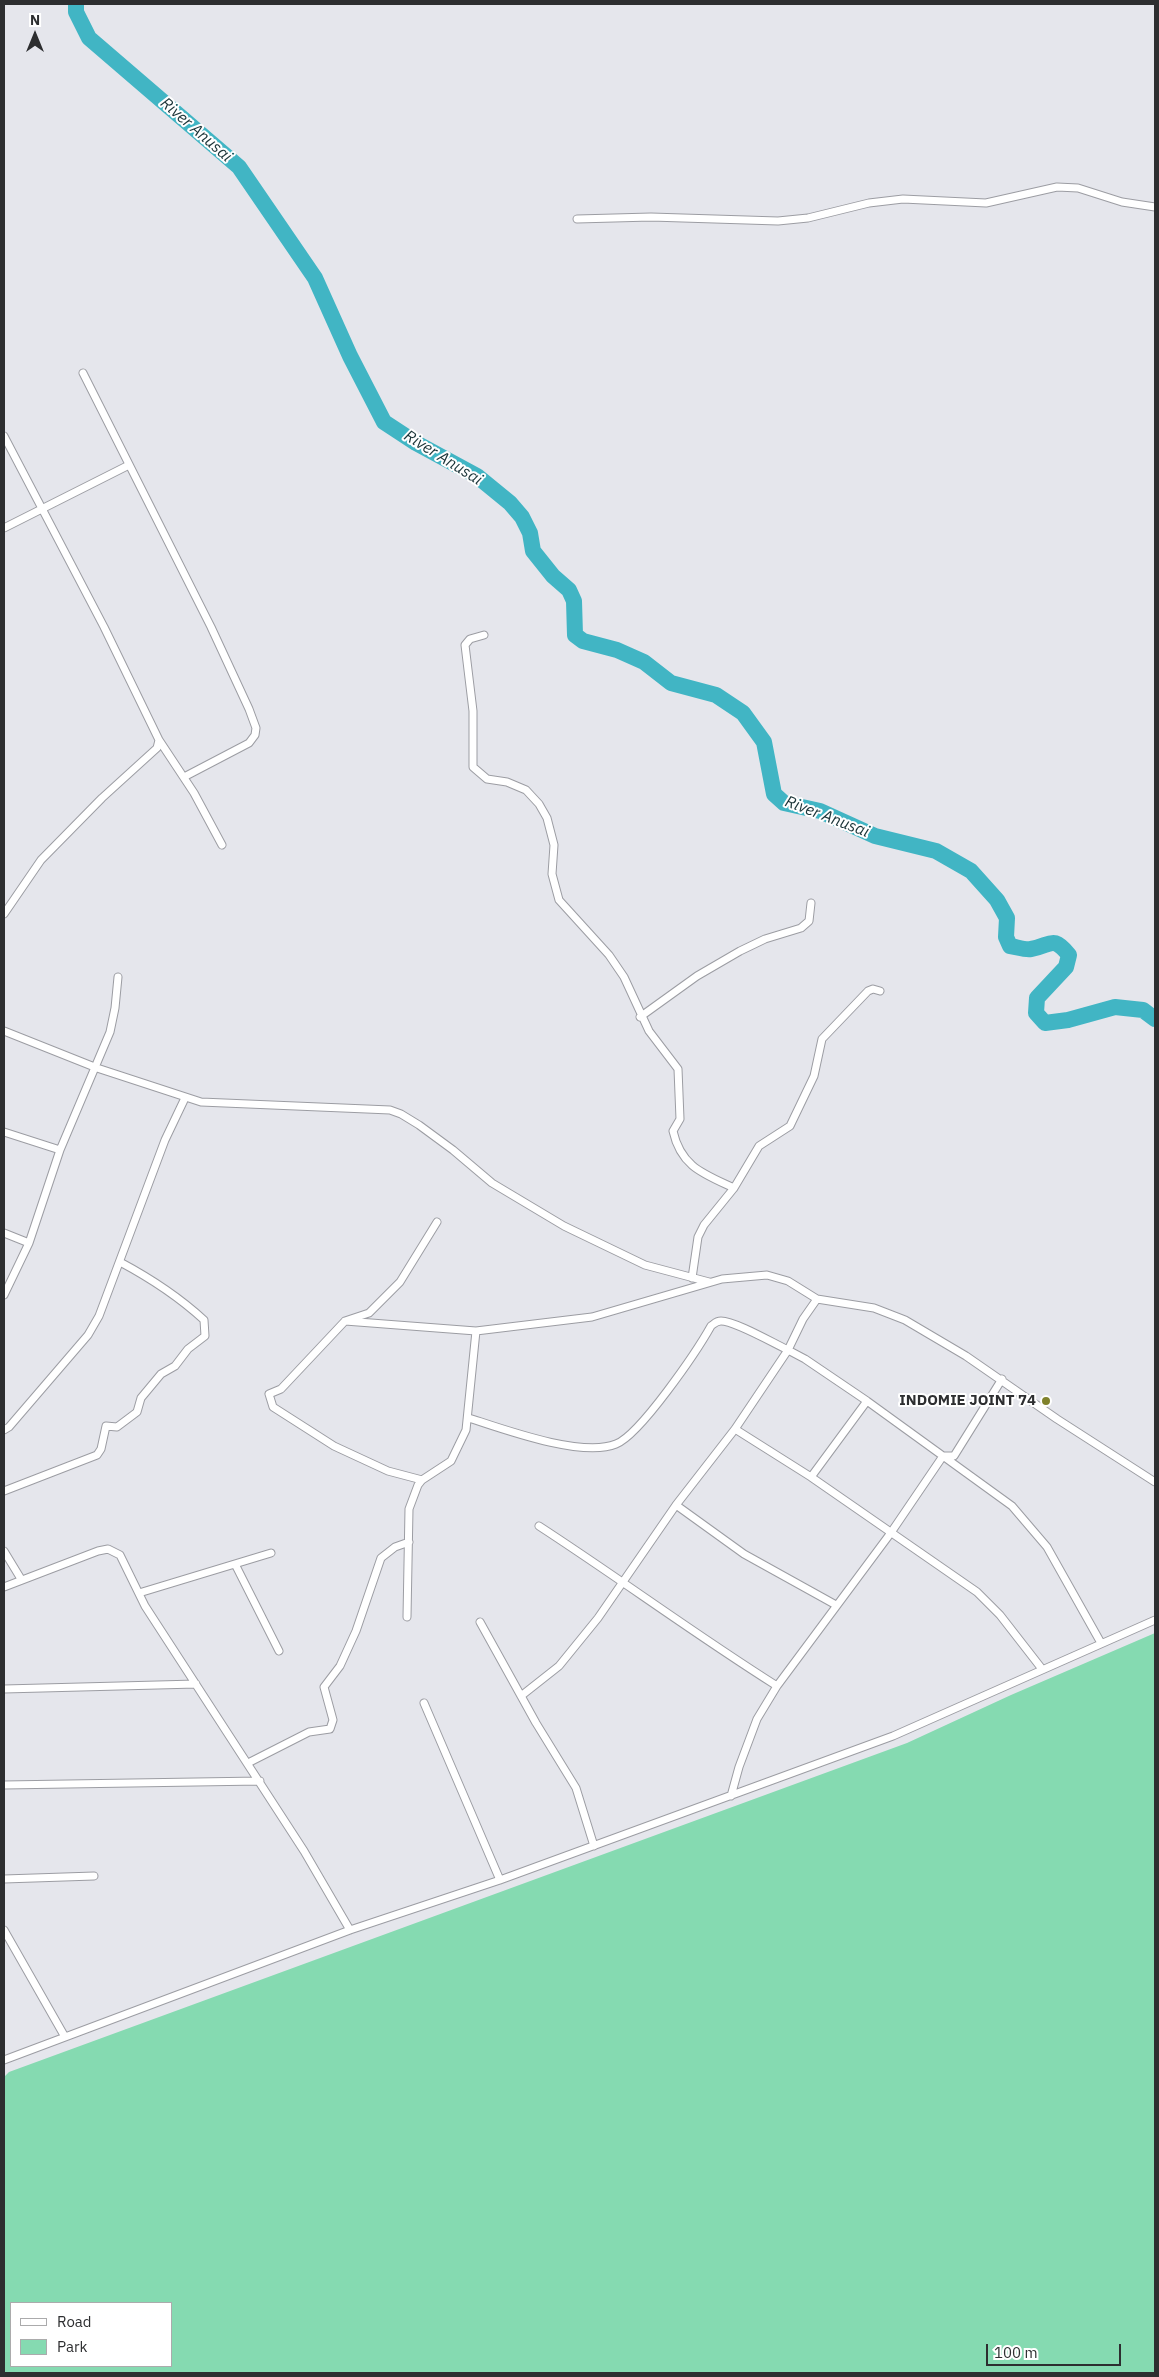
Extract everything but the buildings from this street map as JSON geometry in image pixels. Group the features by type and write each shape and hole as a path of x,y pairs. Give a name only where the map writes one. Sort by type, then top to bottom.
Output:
{"street":[{"path":"577,219 651,217 778,221 808,218 869,203 903,199 986,203 1057,187 1078,188 1122,202 1155,208"},
{"path":"83,372 211,627 250,709 256,728 255,734 249,743 184,777"},
{"path":"4,436 43,508 160,740 184,777 222,845"},
{"path":"4,528 129,465"},
{"path":"484,635 470,639 465,645 472,703 473,767 487,779 519,786 532,795 539,804 552,832 554,845 552,874 559,900 609,955 624,977 640,1017 658,1045 678,1069 680,1119 673,1132 680,1153 701,1173 734,1188"},
{"path":"4,914 40,860 102,798 157,748 160,740"},
{"path":"640,1017 685,984 740,950 766,939 801,928 809,921 812,903"},
{"path":"4,1295 28,1243 60,1150 97,1068 110,1032 118,977"},
{"path":"692,1278 700,1232 734,1188 759,1146 790,1126 814,1076 822,1039 868,991 880,991"},
{"path":"4,1031 97,1068 185,1098 210,1103 390,1110 401,1114 453,1150 492,1184 564,1226 645,1265 709,1282"},
{"path":"4,1430 9,1427 88,1335 99,1316 166,1140 185,1098"},
{"path":"4,1132 60,1150"},
{"path":"422,1480 388,1471 334,1446 273,1407 269,1394 280,1389 345,1321 369,1312 400,1282 437,1222"},
{"path":"4,1233 28,1243"},
{"path":"4,1491 97,1455 101,1449 106,1426 116,1428 136,1412 142,1398 160,1374 175,1366 188,1349 205,1336 204,1320 193,1310 142,1274 120,1262"},
{"path":"345,1321 476,1331 592,1317 709,1282 767,1275 788,1281 818,1299 874,1308 905,1320 1002,1379 1057,1418 1155,1482"},
{"path":"521,1696 559,1666 624,1582 676,1506 735,1429 788,1350 803,1319 818,1299"},
{"path":"469,1418 563,1445 603,1447 616,1445 645,1419 710,1326 723,1321 748,1330 805,1359 867,1401 1012,1506 1047,1547 1101,1643"},
{"path":"406,1617 409,1509 414,1493 422,1480 451,1461 462,1440 469,1418 476,1331"},
{"path":"943,1456 954,1456 1002,1379"},
{"path":"811,1477 867,1401"},
{"path":"735,1429 811,1477 890,1534 977,1592 1000,1615 1042,1669"},
{"path":"731,1796 739,1766 757,1719 777,1686 890,1534 943,1456"},
{"path":"676,1506 750,1557 836,1605"},
{"path":"539,1526 624,1582 700,1637 777,1686"},
{"path":"248,1762 309,1732 330,1729 333,1720 324,1686 340,1666 356,1631 381,1558 395,1547 409,1542"},
{"path":"4,1587 21,1579 108,1549 120,1555 139,1593 304,1851 350,1930"},
{"path":"4,1551 21,1579"},
{"path":"139,1593 271,1553"},
{"path":"235,1564 280,1651"},
{"path":"4,2060 350,1930 500,1880 893,1736 1155,1620"},
{"path":"480,1622 521,1696 576,1788 594,1846"},
{"path":"4,1688 196,1684"},
{"path":"424,1703 500,1880"},
{"path":"4,1785 260,1781"},
{"path":"4,1879 94,1876"},
{"path":"4,1930 65,2037"}],"green space":[{"path":"1155,1633 1155,2373 4,2373 4,2077 9,2072 907,1743 1011,1695"}],"waterway":[{"name":"River Anusai","path":"76,4 76,12 89,38 239,167 315,278 350,356 384,422 416,443 477,476 510,503 522,517 530,533 533,551 553,576 569,590 574,601 575,635 583,641 617,650 644,662 671,683 716,695 743,713 764,742 774,794 784,803 820,811 875,836 936,851 971,871 997,900 1007,918 1006,937 1010,946 1029,949 1055,943 1069,955 1066,967 1037,998 1036,1013 1045,1023 1068,1020 1115,1007 1143,1010 1155,1019"}],"place":[{"name":"INDOMIE JOINT 74","path":"1046,1401"}]}
